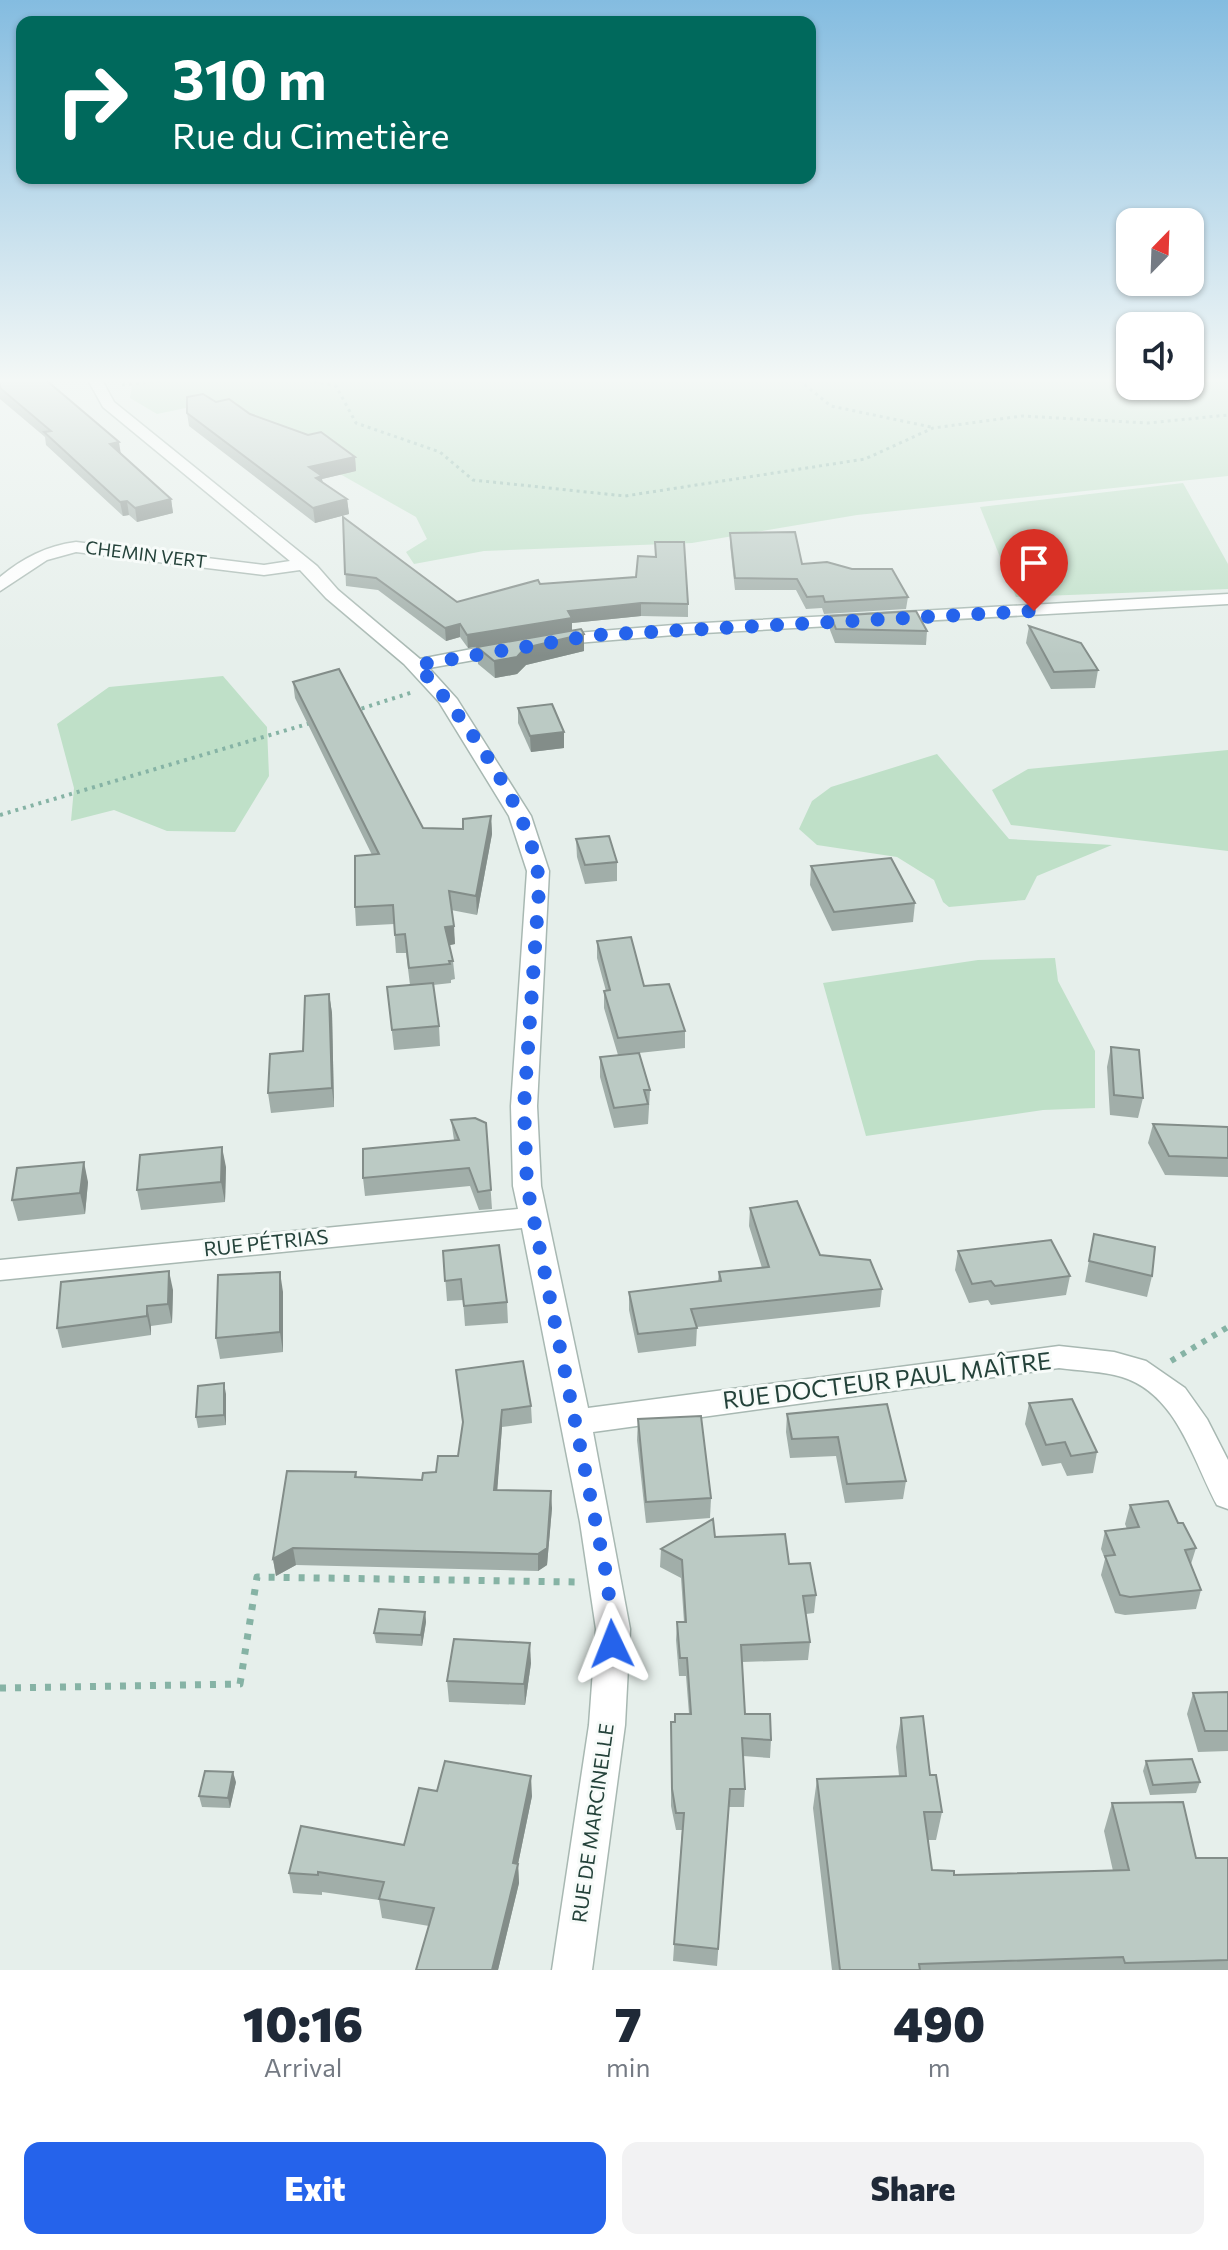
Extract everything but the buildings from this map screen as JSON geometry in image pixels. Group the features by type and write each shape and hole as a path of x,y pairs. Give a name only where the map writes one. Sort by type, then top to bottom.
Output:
{"street":[{"name":"RUE DE MARCINELLE","path":"190,472 303,564 417,665 434,684 459,716 520,816 538,871 524,1106 532,1217 608,1583 613,1629 610,1702 572,1970"},
{"name":"CHEMIN VERT","path":"0,586 40,554 62,547 90,547 264,570 303,564"},
{"path":"417,665 596,635 1228,599"},
{"name":"RUE PÉTRIAS","path":"0,1270 532,1217"},
{"name":"RUE DOCTEUR PAUL MAÎTRE","path":"574,1422 1059,1357 1106,1363 1143,1373 1170,1391 1200,1435 1228,1496"}],"path":[{"path":"463,472 473,480 625,496 781,472"},
{"path":"348,712 434,684"},
{"path":"0,815 318,721"},
{"path":"1143,1373 1178,1358 1228,1327"},
{"path":"0,1688 240,1684 257,1577 608,1583"}],"green space":[{"path":"336,472 1228,472 1228,476 857,515 692,543 484,551 414,564 406,552 427,539 416,517"},
{"path":"1183,483 1228,564 1228,589 1016,597 980,507"},
{"path":"223,676 267,727 269,776 235,832 167,831 114,810 71,821 74,788 57,724 109,687"},
{"path":"1228,750 1228,851 1011,825 992,790 1028,769"},
{"path":"937,754 1009,839 1112,845 1037,876 1025,900 949,907 943,902 934,880 897,857 817,845 799,829 812,801 831,787"},
{"path":"1055,958 1058,981 1095,1051 1095,1108 1043,1110 866,1136 823,983 978,960"}],"route":[{"path":"612,1644 608,1583 527,1186 524,1106 539,890 536,859 520,816 478,745 444,695 417,665 596,635 1034,611"}]}
